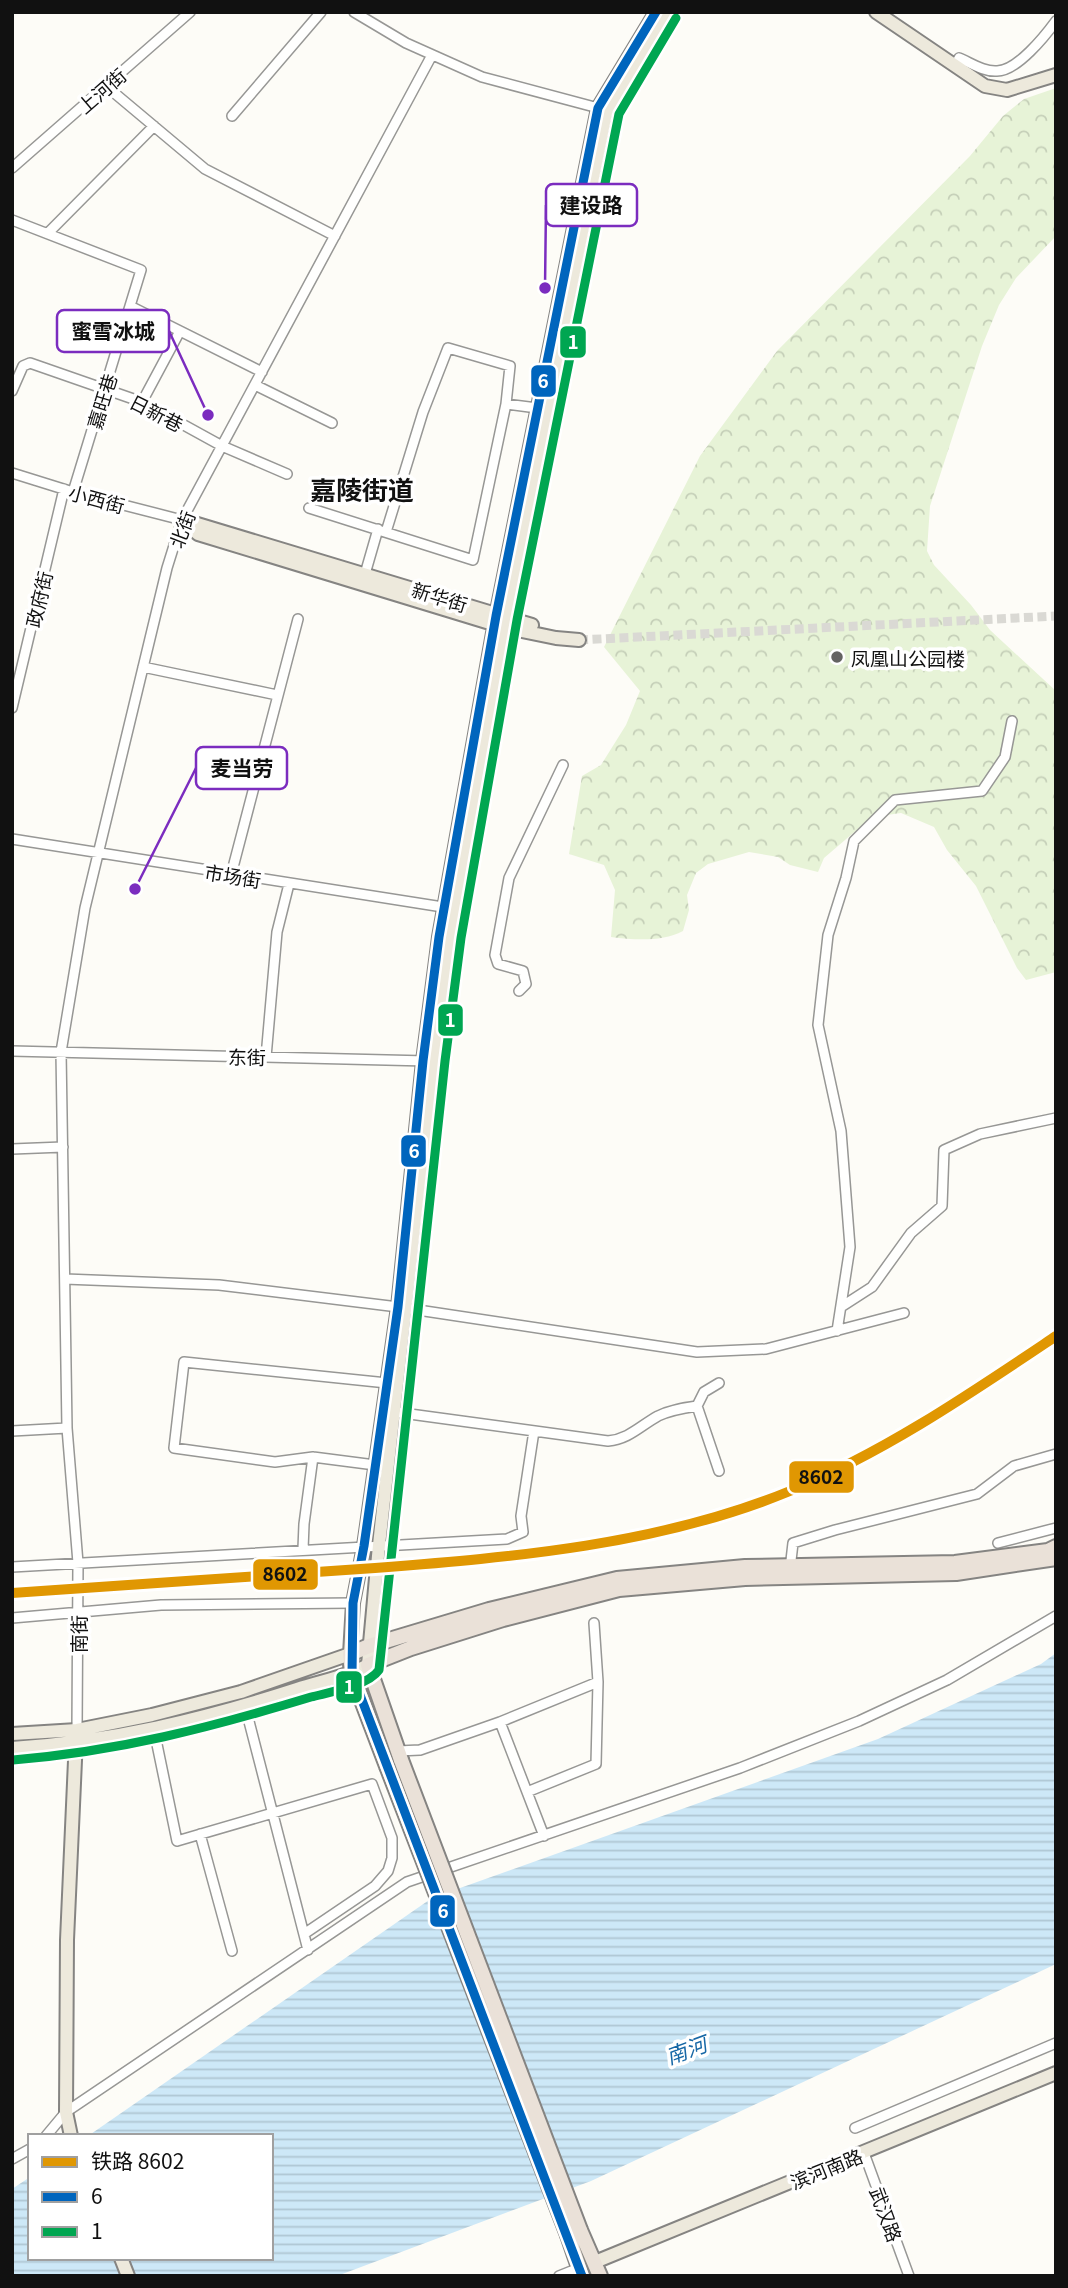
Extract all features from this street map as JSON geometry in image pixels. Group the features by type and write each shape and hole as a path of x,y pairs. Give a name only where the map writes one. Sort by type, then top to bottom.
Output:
{"highway":[{"path":"597,2269 574,2232 395,1759 368,1665 411,1648 503,1619 619,1589 790,1572 955,1563 1048,1551 1056,1547"},
{"path":"395,1759 352,1674 350,1654 369,1646 489,1610 617,1579 745,1567 790,1572 956,1573 1056,1558"},
{"path":"574,2232 580,2272"}],"main road":[{"path":"12,1748 76,1737 154,1730 244,1706 319,1681 352,1674 368,1665 428,1061 449,908 537,408 602,109 656,12"},
{"path":"500,620 602,109 666,12"},
{"path":"876,12 985,86 1007,90 1056,75"},
{"name":"新华街","path":"182,520 198,534 500,620"},
{"name":"新华街","path":"182,520 365,574 500,620"},
{"path":"12,1734 76,1737 241,1692 350,1654 352,1603 387,1383 402,1308"},
{"name":"南街","path":"70,2134 66,2112 67,1940 76,1737"},
{"name":"滨河南路","path":"597,2269 864,2152 1056,2073"}],"street":[{"name":"上河街","path":"12,168 190,12"},
{"path":"232,117 321,12"},
{"path":"354,12 406,43 482,77 602,109"},
{"path":"956,66 960,58 995,72 1009,68 1042,40 1056,21"},
{"name":"北街","path":"61,1052 85,908 167,568 182,520 432,55"},
{"path":"106,86 205,169 335,236"},
{"path":"12,220 48,233 154,126"},
{"name":"嘉旺巷","path":"48,233 141,270 105,387 68,491"},
{"path":"130,306 262,372"},
{"path":"142,402 180,331"},
{"path":"309,508 382,531 473,560 506,404 510,366 448,348 423,412 382,531 365,574"},
{"name":"日新巷","path":"12,391 23,366 30,363 142,402 222,446 287,474"},
{"path":"255,385 332,423"},
{"path":"506,404 537,408"},
{"name":"小西街","path":"12,473 68,491 182,520"},
{"name":"政府街","path":"12,708 15,680 68,491"},
{"path":"231,875 298,619"},
{"path":"143,667 277,695"},
{"path":"837,1331 850,1247 841,1131 818,1025 828,936 854,841 895,800 982,790 1004,757 1012,721"},
{"path":"519,991 526,984 523,971 498,964 495,955 509,878 563,765"},
{"name":"市场街","path":"12,839 449,908"},
{"path":"266,1057 277,932 289,884"},
{"name":"东街","path":"12,1051 428,1061"},
{"name":"南街","path":"61,1052 67,1428 78,1563 76,1737"},
{"path":"841,1307 872,1287 911,1233 942,1206 944,1150 980,1134 1056,1118"},
{"path":"12,1149 63,1147"},
{"path":"65,1279 219,1285 402,1308 697,1352 766,1349 904,1313"},
{"path":"375,1465 313,1457 275,1462 174,1448 184,1362 387,1383"},
{"path":"719,1384 704,1392 696,1406 719,1471"},
{"path":"395,1412 616,1440 630,1435 659,1416 678,1408 696,1406"},
{"path":"12,1431 67,1428"},
{"path":"12,1567 508,1539 523,1532 521,1516 534,1431"},
{"path":"790,1572 793,1543 977,1494 1014,1466 1056,1454"},
{"path":"303,1549 313,1457"},
{"path":"998,1543 1056,1528"},
{"path":"12,1618 161,1605 352,1603"},
{"path":"48,2134 66,2112 407,1882 740,1769 859,1721 947,1680 1056,1616"},
{"path":"527,1792 596,1764 597,1682 594,1623"},
{"path":"395,1759 499,1722 597,1682"},
{"path":"244,1706 308,1950"},
{"path":"499,1722 544,1836"},
{"path":"154,1730 177,1841 372,1784 392,1839 392,1858 388,1871 380,1882 304,1934"},
{"path":"200,1834 232,1951"},
{"path":"855,2128 1056,2043"},
{"path":"12,2159 28,2149"},
{"name":"武汉路","path":"864,2152 909,2276"},
{"path":"559,2276 580,2272"}],"green space":[{"path":"1056,88 1056,236 1016,278 999,305 982,346 930,506 927,551 934,565 990,630 1056,691 1056,972 1026,980 1017,968 976,886 947,850 934,827 901,813 887,815 859,828 824,858 818,872 790,865 778,857 749,852 708,864 696,873 687,895 689,910 683,931 657,939 611,937 615,890 604,865 569,854 582,776 601,765 626,725 640,691 604,647 700,456 777,351 970,156 1003,116 1024,99"}],"water":[{"name":"南河","path":"1056,1653 1056,1964 591,2181 337,2276 12,2276 12,2189 28,2178 28,2260 273,2260 273,2134 91,2134 432,1898 878,1739 1041,1664"}],"tunnel":[{"path":"579,640 1056,616"}],"rail line":[{"name":"8602","path":"12,1593 480,1559 586,1546 690,1524 790,1491 860,1458 927,1420 1056,1336"}],"transit line":[{"name":"6","path":"582,2276 352,1674 353,1603 364,1546 398,1307 423,1061 439,937 496,616 598,108 656,12"},
{"name":"1","path":"13,1760 90,1751 164,1737 348,1688 374,1676 379,1670 445,1061 461,938 517,620 619,114 676,18"}],"place":[{"name":"建设路","path":"545,288"},
{"name":"蜜雪冰城","path":"208,415"},
{"name":"凤凰山公园楼","path":"837,657"},
{"name":"麦当劳","path":"135,889"}],"district":[{"name":"嘉陵街道","path":"362,488"}]}
